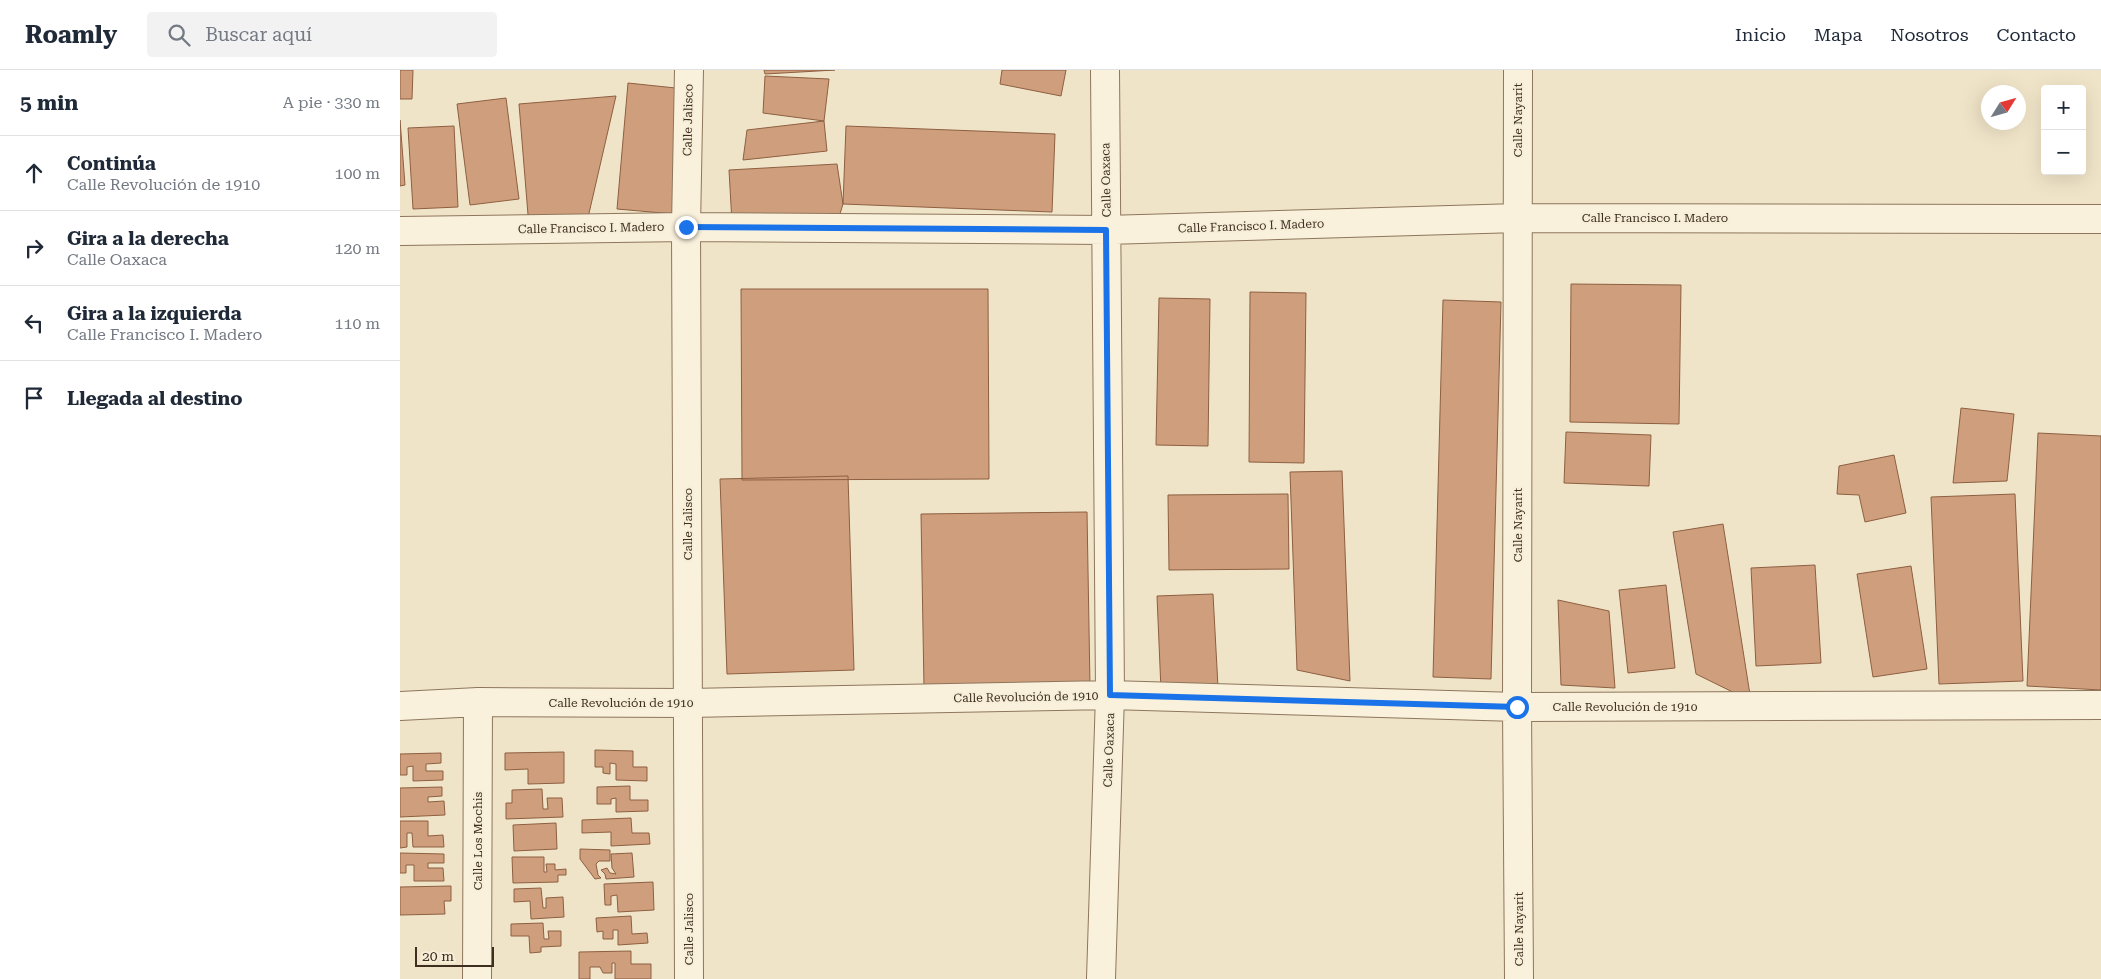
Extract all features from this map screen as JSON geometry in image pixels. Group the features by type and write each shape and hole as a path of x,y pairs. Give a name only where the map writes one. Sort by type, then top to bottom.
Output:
{"street":[{"name":"Calle Jalisco","path":"689,70 686,227 690,979"},
{"name":"Calle Oaxaca","path":"1101,979 1110,695 1105,70"},
{"name":"Calle Nayarit","path":"1518,70 1517,707 1519,979"},
{"name":"Calle Francisco I. Madero","path":"400,231 686,227 1106,230 1518,218 2101,219"},
{"name":"Calle Revolución de 1910","path":"400,706 478,702 689,703 1110,695 1517,707 2101,705"},
{"name":"Calle Los Mochis","path":"477,979 478,702"}],"building":[{"path":"400,70 413,70 412,99 400,99"},
{"path":"764,70 835,70 765,74"},
{"path":"1002,70 1066,70 1061,96 1000,84"},
{"path":"765,76 829,79 824,121 763,113"},
{"path":"628,83 685,89 674,214 617,209"},
{"path":"616,96 587,222 529,227 519,104"},
{"path":"506,98 519,199 470,205 457,104"},
{"path":"400,120 405,185 400,186"},
{"path":"824,121 827,151 743,160 747,130"},
{"path":"454,126 458,207 413,209 408,128"},
{"path":"846,126 1055,134 1052,212 843,204"},
{"path":"837,164 843,204 839,217 732,223 729,170"},
{"path":"1571,284 1681,285 1679,424 1570,422"},
{"path":"741,289 988,289 989,479 742,480"},
{"path":"1250,292 1306,293 1304,463 1249,462"},
{"path":"1159,298 1210,299 1208,446 1156,445"},
{"path":"1443,300 1501,302 1491,679 1433,677"},
{"path":"1961,408 2014,414 2007,481 1953,483"},
{"path":"1566,432 1651,435 1649,486 1564,483"},
{"path":"2038,433 2101,436 2101,690 2027,686"},
{"path":"1894,455 1906,513 1865,522 1859,495 1837,494 1839,466"},
{"path":"1342,471 1350,681 1297,670 1290,472"},
{"path":"848,476 854,670 727,674 720,479"},
{"path":"1288,494 1289,569 1169,570 1168,495"},
{"path":"2015,494 2023,681 1939,684 1931,497"},
{"path":"1087,512 1090,686 924,688 921,514"},
{"path":"1723,524 1751,701 1696,674 1673,532"},
{"path":"1815,565 1821,663 1756,666 1751,568"},
{"path":"1911,566 1927,669 1873,677 1857,574"},
{"path":"1666,585 1675,668 1628,673 1619,590"},
{"path":"1213,594 1218,687 1161,690 1157,596"},
{"path":"1558,600 1609,611 1615,688 1561,685"},
{"path":"595,750 633,751 633,767 647,767 647,781 616,780 616,764 610,763 610,774 603,773 603,767 595,767"},
{"path":"564,752 564,783 528,784 528,769 505,770 505,753"},
{"path":"441,753 441,763 426,764 426,771 443,771 443,780 413,781 413,766 407,767 407,775 400,775 400,754"},
{"path":"630,786 630,800 648,800 648,811 616,812 616,798 611,799 611,804 597,804 597,787"},
{"path":"442,787 442,796 428,797 428,802 444,801 445,815 400,817 400,788"},
{"path":"542,789 543,809 548,809 547,798 562,798 563,817 506,819 506,803 512,803 512,790"},
{"path":"631,818 632,833 649,833 650,844 611,846 611,832 582,833 582,820"},
{"path":"400,821 428,821 428,836 443,835 444,847 413,847 412,833 407,833 407,847 400,848"},
{"path":"556,823 557,849 514,851 513,825"},
{"path":"580,849 610,850 610,861 599,861 596,864 598,875 601,878 595,879 580,859"},
{"path":"400,853 444,854 444,863 428,863 428,868 443,868 444,881 414,881 414,865 406,865 406,873 400,873"},
{"path":"632,853 634,877 606,879 605,874 601,870 607,868 610,873 616,874 612,868 611,854"},
{"path":"512,857 544,857 544,872 547,872 546,864 555,864 555,870 566,869 566,875 558,875 558,882 513,883"},
{"path":"653,882 654,910 618,912 617,895 611,896 611,905 605,905 604,884"},
{"path":"451,886 451,901 444,901 445,914 400,915 400,887"},
{"path":"541,888 543,908 546,908 546,898 563,897 564,917 531,919 530,901 514,902 514,889"},
{"path":"631,916 632,934 647,933 648,943 618,945 618,930 613,930 613,939 603,939 603,931 597,932 596,918"},
{"path":"543,923 544,939 549,939 548,931 561,931 561,946 541,947 541,952 530,953 529,936 511,936 511,924"},
{"path":"631,951 631,964 651,964 651,979 615,979 615,963 612,963 612,973 603,973 600,967 590,967 590,979 579,979 579,952"}],"route":[{"path":"686,227 1106,230 1110,695 1517,707"}]}
